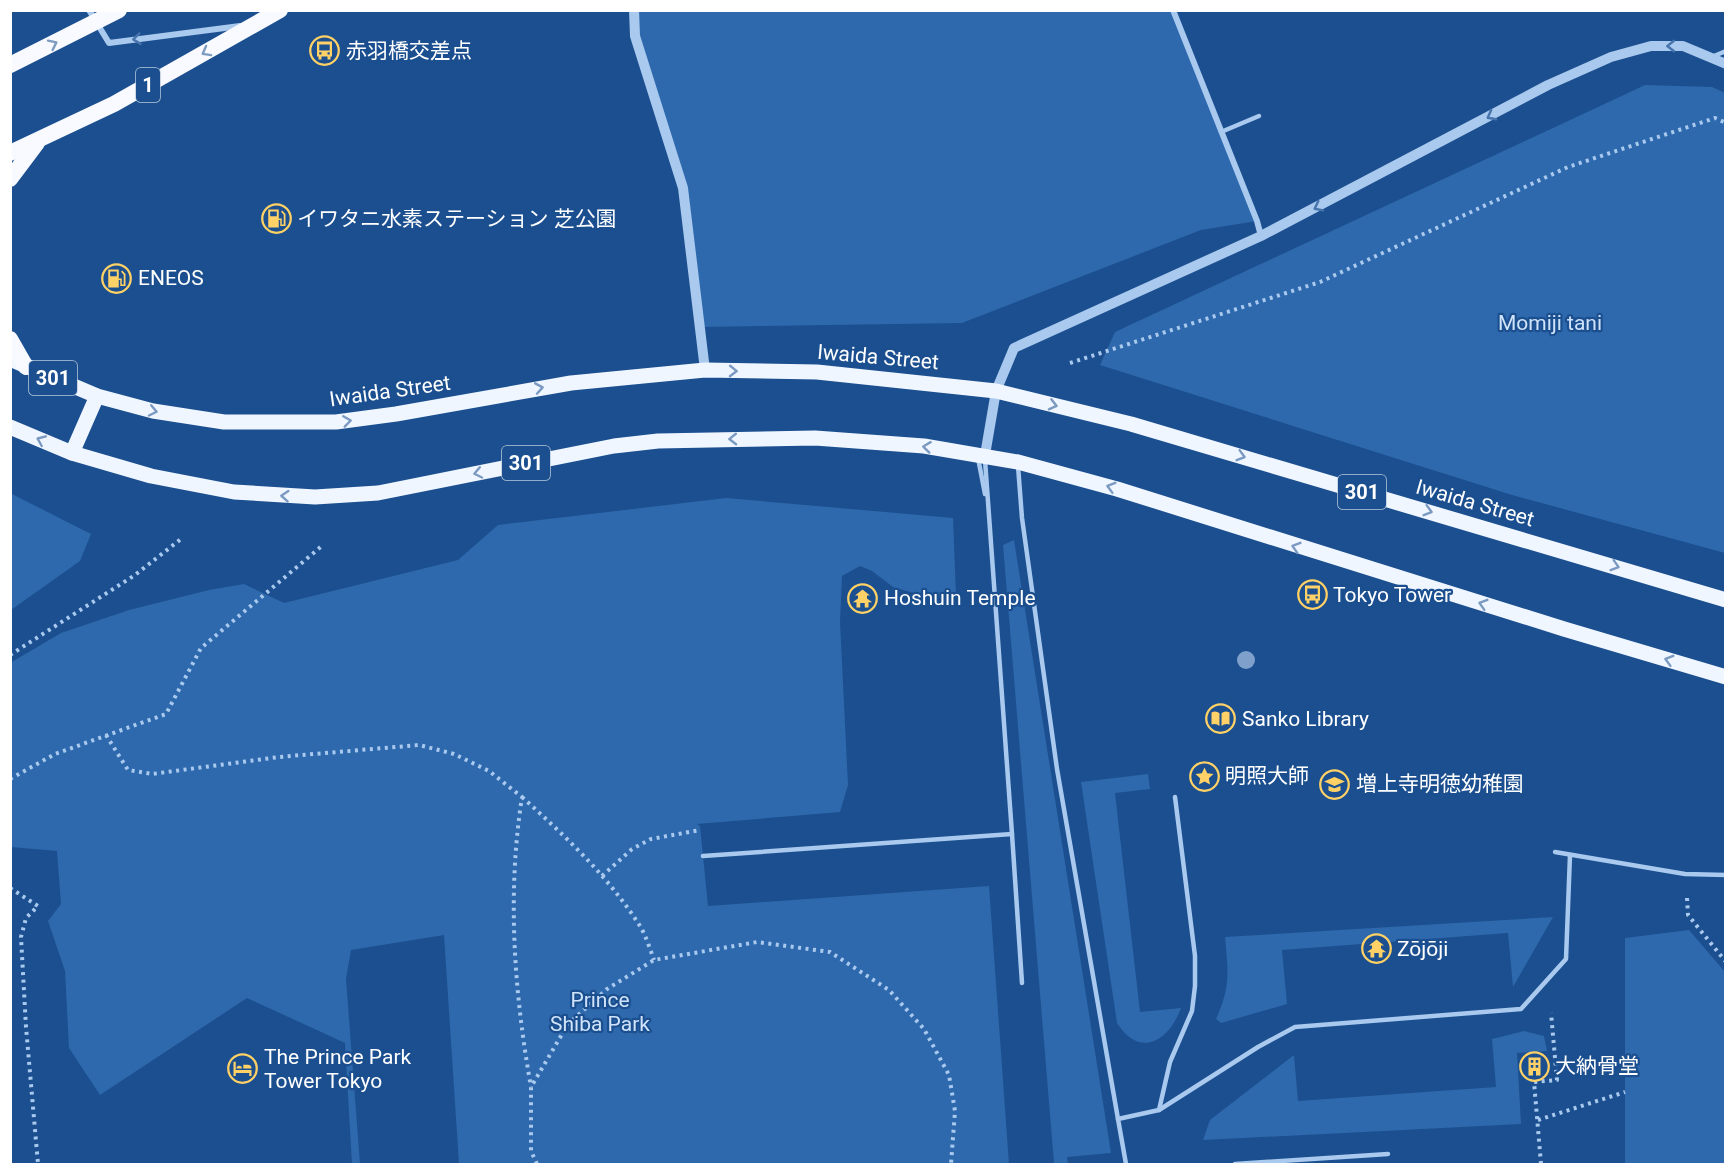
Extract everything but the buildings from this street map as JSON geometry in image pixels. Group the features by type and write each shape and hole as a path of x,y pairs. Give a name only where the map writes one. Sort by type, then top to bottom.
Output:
{"highway":[{"path":"10,65 93,17 118,10"},
{"name":"1","path":"10,153 114,104 280,10"},
{"path":"10,179 37,142"},
{"path":"10,339 26,367"}],"main road":[{"name":"Iwaida Street","path":"10,359 97,396 153,411 224,422 336,422 396,414 571,382 705,370 817,372 996,391 1131,424 1725,600"},
{"path":"72,453 97,396"},
{"name":"301","path":"10,427 72,453 151,476 234,492 315,498 378,494 602,448 658,441 815,438 924,446 1018,462 1117,489 1429,588 1725,677"}],"street":[{"path":"634,10 635,36 683,188 705,370"},
{"path":"1173,10 1261,236"},
{"path":"93,17 109,43 257,24"},
{"path":"981,455 996,391 1014,348 1261,236 1548,85 1611,57 1651,46 1683,46 1725,64"}],"lane":[{"path":"1711,58 1725,51"},
{"path":"1221,132 1260,116"},
{"path":"981,455 989,511 1022,984"},
{"path":"1018,462 1022,518 1057,769 1126,1164"},
{"path":"1159,1110 1170,1062 1192,1011 1195,986 1194,956 1175,797"},
{"path":"703,856 1012,834"},
{"path":"1555,852 1685,874 1725,875"},
{"path":"1118,1119 1159,1110 1258,1047 1295,1027 1521,1009 1566,959 1570,855"},
{"path":"1235,1164 1388,1154"}],"path":[{"path":"1070,363 1320,282 1568,167 1715,118 1725,123"},
{"path":"10,655 135,575 181,539"},
{"path":"10,779 55,754 166,714 201,648 323,545"},
{"path":"105,735 128,770 152,774 279,757 419,745 454,753 489,771 559,831 602,876 641,927 654,960"},
{"path":"522,797 513,878 522,1037 531,1087 531,1150 537,1164"},
{"path":"602,876 632,849 651,839 700,830"},
{"path":"1685,874 1688,915 1725,962"},
{"path":"10,888 38,906 26,918 21,938 38,1164"},
{"path":"531,1087 568,1024 607,989 654,960 757,942 830,952 889,990 924,1029 949,1075 955,1111 952,1163"},
{"path":"1541,1164 1534,1082 1557,1080 1548,979"},
{"path":"1538,1120 1625,1092"}],"green space":[{"path":"634,11 1173,11 1257,221 1201,230 962,323 700,327 683,188 635,36"},
{"name":"Momiji tani","path":"1645,85 1712,87 1725,93 1725,553 1512,495 1100,365 1115,332"},
{"path":"10,493 91,534 80,561 11,610"},
{"name":"Prince Shiba Park","path":"726,498 953,518 956,595 935,599 893,587 872,571 860,566 842,576 840,622 848,785 840,812 697,824 700,826 708,906 989,886 1009,1164 459,1164 444,935 351,950 346,979 360,1164 352,1164 345,1043 247,998 100,1095 69,1048 65,971 48,921 61,904 57,851 11,847 10,663 61,633 129,610 209,590 244,584 284,603 458,560 498,525"},
{"path":"1014,540 1111,1153 1067,1157 1068,1164 1054,1163 1003,545"},
{"path":"1148,774 1150,789 1115,793 1140,1012 1181,1008 1176,1020 1162,1037 1144,1043 1126,1034 1117,1023 1081,782"},
{"path":"1553,917 1513,987 1508,933 1282,950 1287,1004 1221,1023 1216,1019 1224,997 1227,979 1225,937"},
{"path":"1689,930 1725,972 1725,1164 1625,1164 1625,938"},
{"path":"1524,1031 1544,1036 1547,1051 1517,1053 1521,1124 1203,1140 1210,1120 1294,1055 1298,1101 1496,1087 1492,1039"}],"place":[{"name":"赤羽橋交差点","path":"325,51"},
{"name":"イワタニ水素ステーション 芝公園","path":"276,219"},
{"name":"ENEOS","path":"117,278"},
{"name":"Tokyo Tower","path":"1312,595"},
{"name":"Hoshuin Temple","path":"863,598"},
{"name":"Sanko Library","path":"1221,719"},
{"name":"明照大師","path":"1204,776"},
{"name":"増上寺明徳幼稚園","path":"1335,784"},
{"name":"Zōjōji","path":"1376,949"},
{"name":"大納骨堂","path":"1534,1066"},
{"name":"The Prince Park Tower Tokyo","path":"243,1069"}]}
